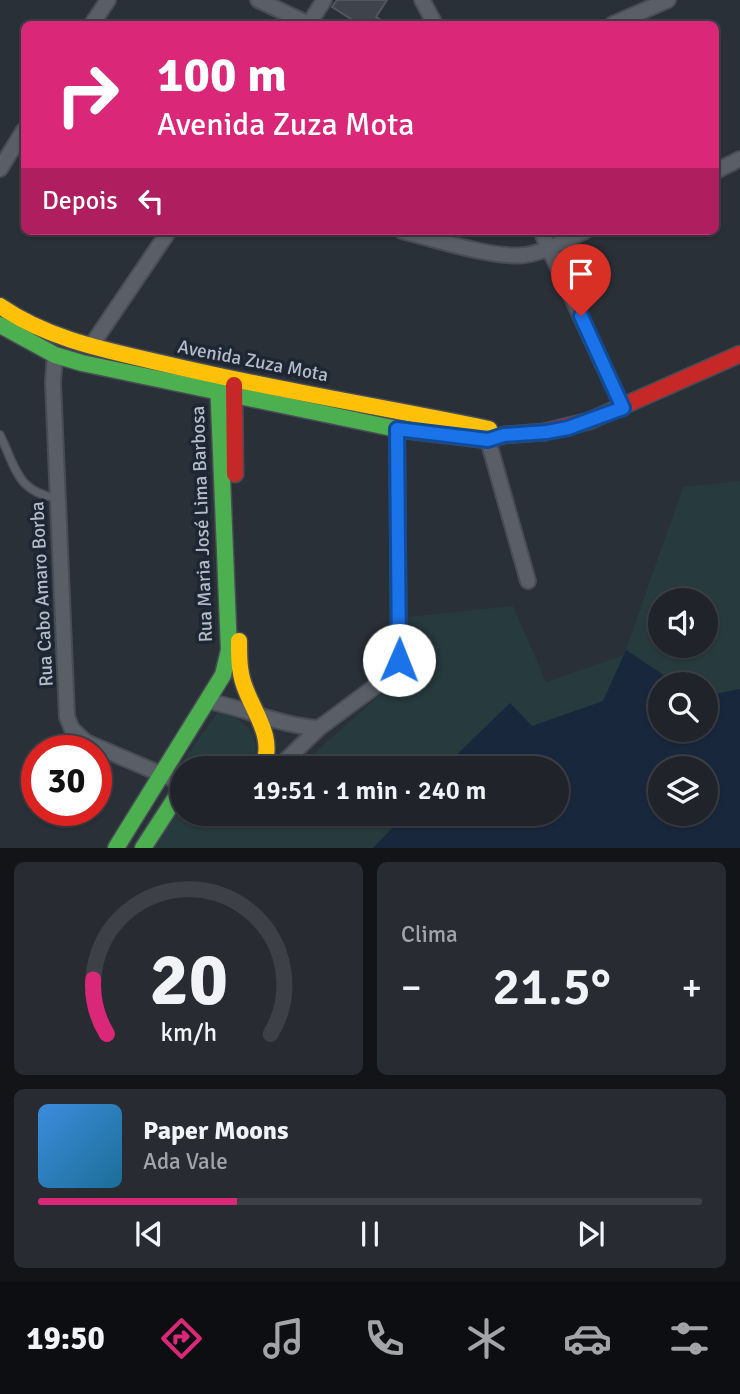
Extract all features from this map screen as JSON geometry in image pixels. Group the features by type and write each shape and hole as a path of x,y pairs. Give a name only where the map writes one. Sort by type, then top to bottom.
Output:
{"main road":[{"name":"Avenida Zuza Mota","path":"0,306 53,334 91,346 226,386 397,429 494,435 568,428 623,408 740,354"},
{"name":"Avenida Zuza Mota","path":"0,325 55,355 494,435"},
{"name":"Rua Maria José Lima Barbosa","path":"116,848 223,676 229,650 226,386"},
{"name":"Rua Maria José Lima Barbosa","path":"226,386 239,665 244,687 268,737 268,756"},
{"path":"143,848 170,804"}],"street":[{"path":"94,21 108,0"},
{"path":"258,0 303,21"},
{"path":"311,21 324,0"},
{"path":"422,0 433,21"},
{"path":"620,21 668,0"},
{"path":"0,169 21,135"},
{"path":"719,170 740,159"},
{"path":"91,346 166,235"},
{"path":"421,235 524,255 549,248 577,235"},
{"path":"543,235 623,408"},
{"name":"Rua Cabo Amaro Borba","path":"55,355 53,382 67,716 72,729 86,743 170,779"},
{"path":"290,756 319,728 388,677 399,660 397,429"},
{"path":"494,435 528,581"},
{"path":"207,701 236,706 291,725 319,728"}],"lane":[{"path":"0,435 24,484 38,495 57,498"}],"green space":[{"path":"740,481 740,848 153,848 170,824 569,826 569,756 311,756 401,676 409,660 408,617 513,606 546,682 624,655 683,487"},
{"path":"220,709 246,726 256,747 255,756 186,756"}],"water":[{"path":"626,650 659,672 648,672 648,742 718,742 718,693 740,689 740,848 373,848 394,826 569,826 569,756 455,756 510,703 532,726 603,701"}],"building":[{"path":"337,0 387,0 376,17 383,21 354,21 332,7"}],"traffic: fast":[{"path":"0,325 55,355 82,363 397,429 488,440 504,435 544,432"},
{"path":"116,848 223,675 229,650 218,380"},
{"path":"143,848 170,806"}],"traffic: slow":[{"path":"0,306 40,328 104,349 210,374 489,429"},
{"path":"239,641 242,680 262,725 266,756"}],"traffic: jam":[{"path":"544,432 589,421 740,354"},
{"path":"234,385 235,474"}],"route":[{"path":"399,660 397,429 488,440 504,435 568,428 623,408 581,316"}]}
